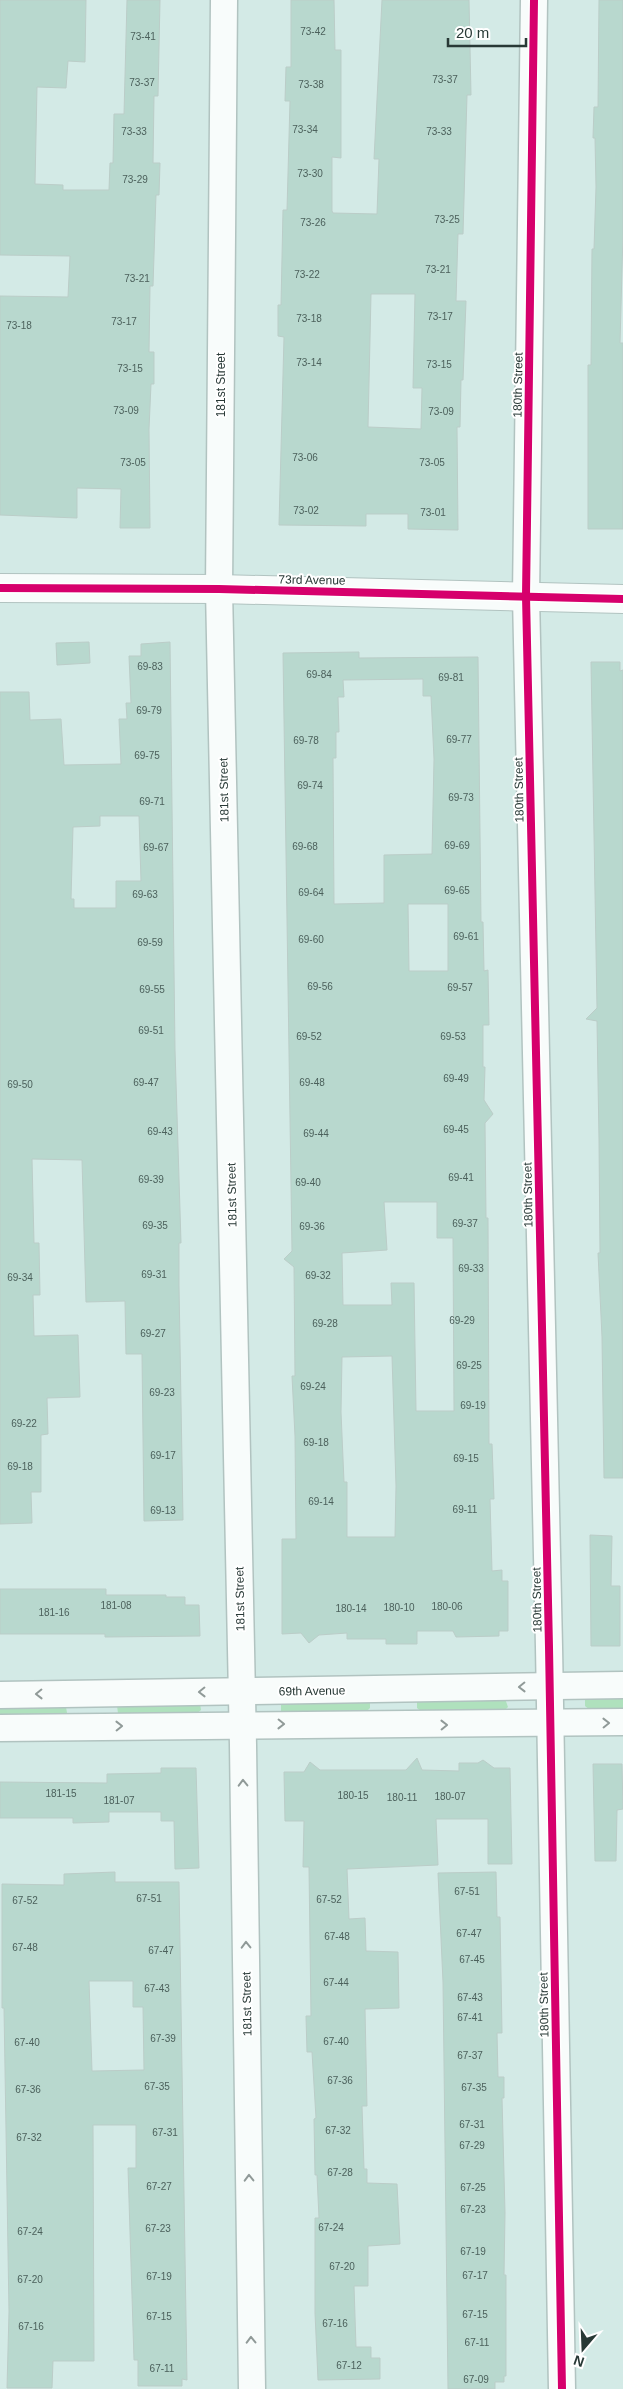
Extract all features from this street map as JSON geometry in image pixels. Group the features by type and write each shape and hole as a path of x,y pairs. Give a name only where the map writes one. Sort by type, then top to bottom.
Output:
{"street":[{"name":"181st Street","path":"224,0 219,589 242,1692 252,2389"},
{"name":"180th Street","path":"534,0 526,596 550,1686 562,2389"},
{"name":"73rd Avenue","path":"0,588 219,589 623,599"},
{"name":"69th Avenue","path":"0,1695 623,1685"},
{"path":"394,1689 396,1726"},
{"path":"89,1726 90,1694"},
{"path":"0,1728 242,1724 396,1726 623,1722"}],"green space":[{"path":"590,1694 623,1694 623,1710 590,1710 585,1706 585,1699"},
{"path":"504,1696 508,1707 502,1713 422,1712 417,1708 417,1701"},
{"path":"286,1698 370,1702 370,1708 365,1713 290,1716 281,1711 281,1705"},
{"path":"200,1703 201,1710 195,1715 127,1717 118,1713 117,1706"},
{"path":"0,1704 66,1707 67,1713 61,1718 0,1720"}],"building":[{"path":"0,0 86,0 85,62 68,61 66,88 37,87 35,184 63,185 63,190 109,190 110,163 113,163 114,114 124,114 127,0 160,0 158,96 154,96 153,163 160,163 159,195 156,195 153,286 150,286 149,352 154,352 154,384 151,384 149,429 150,528 120,528 121,489 77,488 77,518 0,515 0,296 68,297 70,256 0,255"},
{"path":"291,0 334,0 335,50 341,50 341,158 332,157 332,211 333,213 377,214 379,159 374,159 382,0 469,0 471,95 467,95 463,234 458,234 456,301 466,301 460,427 457,427 458,530 408,529 408,514 366,514 366,526 279,525 284,337 278,336 278,305 281,305 283,210 287,210 290,101 285,101 286,67 291,67","holes":["371,294 415,294 413,388 422,388 421,429 368,427"]},
{"path":"599,0 623,0 623,234 620,343 623,343 623,529 588,529 588,365 591,365 592,249 594,249 596,187 595,138 593,138 594,107 598,107"},
{"path":"89,642 90,663 57,665 56,643"},
{"path":"170,642 175,1050 181,1243 179,1243 179,1286 183,1520 144,1521 142,1354 126,1354 125,1301 86,1302 82,1160 32,1159 34,1243 39,1243 40,1295 33,1295 34,1336 78,1335 80,1397 47,1398 48,1434 41,1435 41,1492 31,1492 32,1523 0,1524 0,692 29,692 30,720 61,719 64,765 121,764 119,719 127,719 126,703 131,703 129,656 141,656 141,644","holes":["100,816 139,816 141,881 116,881 116,908 74,908 74,899 71,899 73,827 100,826"]},
{"path":"359,652 359,658 478,657 481,922 483,922 484,971 488,970 489,1025 483,1025 484,1100 493,1114 485,1123 486,1218 488,1218 489,1444 492,1444 494,1499 490,1499 492,1571 502,1570 502,1581 508,1581 508,1631 499,1631 499,1636 456,1637 453,1631 417,1631 417,1644 386,1644 386,1639 347,1639 347,1633 319,1635 309,1643 301,1633 282,1634 282,1539 296,1539 295,1436 292,1376 295,1376 294,1267 284,1259 292,1251 283,653","holes":["423,679 423,696 431,696 434,759 432,854 384,855 384,903 334,904 333,758 336,758 336,732 339,732 338,697 344,697 343,680","408,904 448,904 448,971 409,971","384,1202 437,1202 437,1238 453,1238 454,1411 416,1411 414,1283 391,1283 392,1305 343,1305 342,1253 387,1250","392,1356 396,1486 395,1537 347,1537 347,1482 344,1482 341,1412 342,1357"]},
{"path":"591,662 620,662 620,671 623,670 623,1478 604,1478 602,1337 598,1253 600,1253 597,1021 586,1019 597,1008"},
{"path":"590,1535 612,1536 611,1586 620,1586 620,1646 591,1646"},
{"path":"0,1589 106,1589 106,1595 166,1595 166,1597 185,1597 185,1605 199,1605 200,1636 105,1637 105,1634 0,1634"},
{"path":"417,1758 422,1770 459,1771 459,1763 478,1763 483,1760 494,1768 510,1768 512,1864 488,1864 488,1819 436,1819 438,1865 347,1869 349,1919 365,1918 366,1951 398,1952 399,2008 365,2009 367,2106 362,2106 364,2169 367,2169 367,2183 397,2184 400,2244 368,2246 368,2286 354,2286 356,2347 371,2347 371,2358 380,2358 380,2379 318,2380 315,2313 315,2218 319,2218 317,2175 315,2175 314,2119 316,2118 312,2052 307,2052 306,2016 311,2016 309,1867 303,1867 304,1821 285,1821 284,1772 304,1772 310,1762 320,1770 406,1770"},
{"path":"593,1764 622,1764 623,1809 617,1810 616,1861 595,1861"},
{"path":"161,1768 196,1768 199,1868 175,1869 174,1821 161,1821 161,1812 109,1812 109,1822 73,1823 73,1818 0,1818 0,1782 107,1783 107,1774 161,1773"},
{"path":"115,1872 115,1882 179,1882 187,2380 182,2379 182,2386 138,2386 138,2360 134,2360 128,2168 136,2168 136,2125 93,2125 94,2361 53,2361 52,2388 7,2388 9,2312 4,2008 2,2008 2,1884 64,1885 64,1874","holes":["89,1981 133,1981 133,2007 143,2007 144,2070 92,2071"]},
{"path":"496,1872 497,1917 500,1917 502,2033 497,2033 498,2077 504,2077 504,2098 502,2098 506,2376 504,2376 504,2382 495,2382 495,2389 448,2389 443,1982 438,1873"}],"cycle path":[{"path":"534,0 526,596 549,1647 562,2389"},
{"path":"0,588 219,589 623,599"}]}
